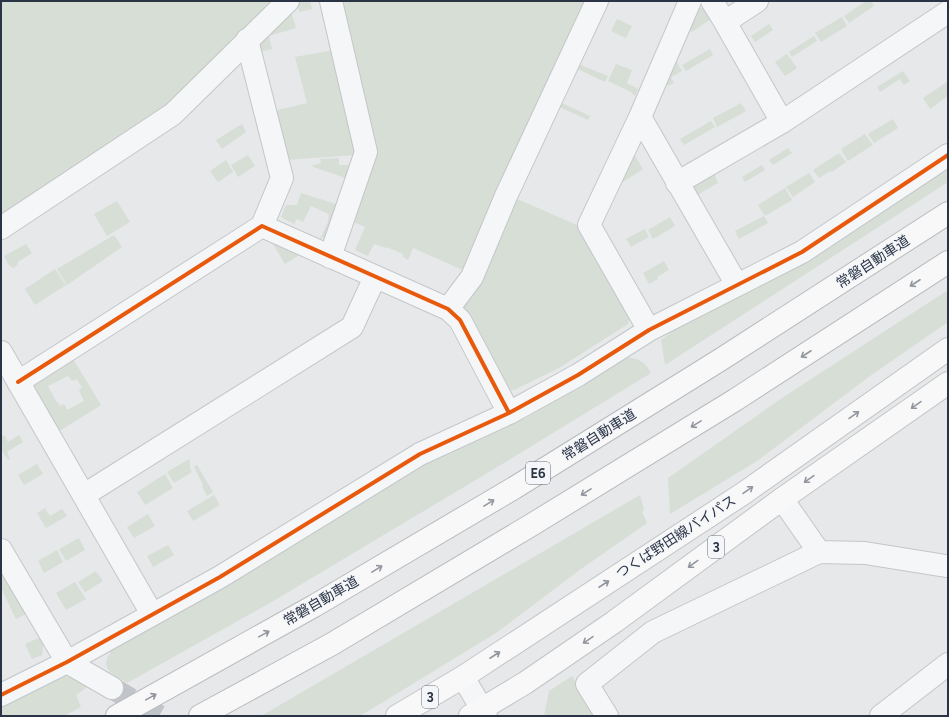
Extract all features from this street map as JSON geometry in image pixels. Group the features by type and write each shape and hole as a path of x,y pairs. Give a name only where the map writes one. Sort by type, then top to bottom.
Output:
{"main road":[{"name":"常磐自動車道","path":"117,716 314,606 514,488 720,360 948,213"},
{"path":"200,716 332,644 534,524 735,400 948,262"},
{"name":"つくば野田線バイパス","path":"397,716 463,677 744,493 948,349"},
{"name":"つくば野田線バイパス","path":"479,714 614,622 782,499 948,383"}],"street":[{"path":"1,228 173,114 288,1"},
{"path":"330,257 366,152 331,1"},
{"path":"448,309 472,277 506,196 597,1"},
{"path":"648,330 590,225 640,117 690,1"},
{"path":"712,1 782,122"},
{"path":"725,22 757,1"},
{"path":"677,183 782,122 948,12"},
{"path":"18,382 262,226 282,178 247,40"},
{"path":"640,117 737,285"},
{"path":"1,695 67,662 220,577 420,454 509,413 578,375 648,330 802,252 948,156"},
{"path":"262,226 448,309 460,320 509,413"},
{"path":"84,495 352,327 375,277"},
{"path":"1,352 152,614"},
{"path":"782,499 819,552"},
{"path":"607,716 587,684 654,632 819,552 865,552 947,567"},
{"path":"2,554 67,662 112,688"},
{"path":"881,716 948,664"},
{"path":"463,677 479,714"}],"shaded area":[{"path":"1,1 272,1 172,103 1,217"},
{"path":"297,1 310,1 312,9 299,12 298,6 292,7"},
{"path":"340,1 586,1 465,271 413,248 408,260 402,256 403,254 387,247 374,244 368,256 355,250 365,227 351,221 374,157"},
{"path":"866,1 871,1 874,6 849,23 844,16"},
{"path":"290,8 296,28 269,36 272,49 259,52 259,41"},
{"path":"696,8 707,8 711,19 692,32 688,27"},
{"path":"842,17 847,26 821,42 815,33"},
{"path":"617,19 632,26 626,38 611,31"},
{"path":"769,24 773,30 755,42 751,36"},
{"path":"814,36 817,41 792,57 789,52"},
{"path":"710,49 713,55 686,71 682,65"},
{"path":"334,50 357,155 284,160 274,111 307,103 295,57"},
{"path":"787,54 797,68 785,76 775,62"},
{"path":"674,57 682,71 671,77 674,83 668,86 664,79"},
{"path":"616,64 632,70 627,83 638,89 635,96 631,92 608,81"},
{"path":"581,65 608,76 605,82 580,70 574,71 577,66"},
{"path":"903,71 910,81 904,85 900,79 880,92 877,87"},
{"path":"947,82 948,96 930,109 923,98"},
{"path":"562,103 590,116 588,120 557,106"},
{"path":"741,103 746,111 717,127 713,118"},
{"path":"893,119 898,128 874,143 868,134"},
{"path":"711,121 715,127 684,145 680,139"},
{"path":"242,124 246,132 222,149 216,140"},
{"path":"865,134 873,145 848,161 841,149"},
{"path":"788,148 792,153 773,165 769,160"},
{"path":"632,151 643,169 620,184"},
{"path":"839,153 846,162 832,172 830,171 819,178 813,170"},
{"path":"248,155 255,166 238,177 231,165"},
{"path":"339,158 339,165 351,165 348,179 311,166 321,163 320,159"},
{"path":"226,160 233,172 218,182 210,171"},
{"path":"762,165 765,170 745,182 742,177"},
{"path":"948,166 948,182 665,365 661,340 675,329 802,262"},
{"path":"714,173 718,183 699,194 697,197 694,192 695,184"},
{"path":"809,173 815,182 793,197 786,187"},
{"path":"785,188 792,200 765,216 758,205"},
{"path":"301,193 339,205 326,237 320,239 328,222 329,214 311,206 303,222 297,219 294,224 281,217 286,205 297,205"},
{"path":"515,198 579,226 630,315 628,324 559,368 514,390 506,389 464,312 462,303"},
{"path":"117,201 130,222 107,236 94,214"},
{"path":"764,216 768,223 739,239 735,231"},
{"path":"670,217 675,226 653,239 648,230"},
{"path":"645,229 649,237 631,247 626,239"},
{"path":"114,235 122,247 67,285 57,269"},
{"path":"270,239 301,254 285,264"},
{"path":"26,244 32,253 18,262 13,268 8,264 4,256"},
{"path":"664,261 669,270 649,284 643,273"},
{"path":"55,269 66,285 35,305 25,289"},
{"path":"948,290 948,322 870,376 757,461 670,514 668,478 782,398"},
{"path":"70,354 101,405 58,432 31,387","holes":["68,376 72,381 77,379 82,388 79,390 84,401 67,410 64,404 60,406 58,402 57,403 48,386"]},
{"path":"624,357 640,361 646,365 651,373 270,603 127,683 108,669 106,665 107,660 114,647 274,557 406,475 478,436 526,418"},
{"path":"4,435 8,442 19,435 23,442 7,452 10,459 8,460 1,449 1,437"},
{"path":"189,459 192,472 174,483 167,472"},
{"path":"37,464 43,474 24,485 18,475"},
{"path":"197,465 213,492 207,496 194,467"},
{"path":"165,474 173,488 145,505 137,492"},
{"path":"214,495 220,505 193,521 187,511"},
{"path":"640,495 644,510 642,512 647,523 581,569 496,633 370,710 359,716 261,716"},
{"path":"45,508 50,516 62,509 67,516 46,528 37,513"},
{"path":"148,514 155,526 134,538 127,527"},
{"path":"79,538 85,550 66,561 59,549"},
{"path":"168,545 174,555 153,567 147,556"},
{"path":"57,550 63,562 44,573 38,561"},
{"path":"1,571 28,613 16,619 1,588"},
{"path":"96,571 103,581 85,592 78,582"},
{"path":"75,582 86,599 66,610 56,593"},
{"path":"41,637 44,640 42,655 32,659 25,644"},
{"path":"60,674 90,685 76,695 81,707 64,716 1,716 1,704"},
{"path":"572,676 596,716 544,716 549,691"}],"tunnel":[{"path":"112,688 159,716"}],"cycle path":[{"path":"1,695 67,662 220,577 420,454 509,413 578,375 649,330 802,252 948,155"},
{"path":"18,382 262,226 448,309 460,320 509,413"}]}
